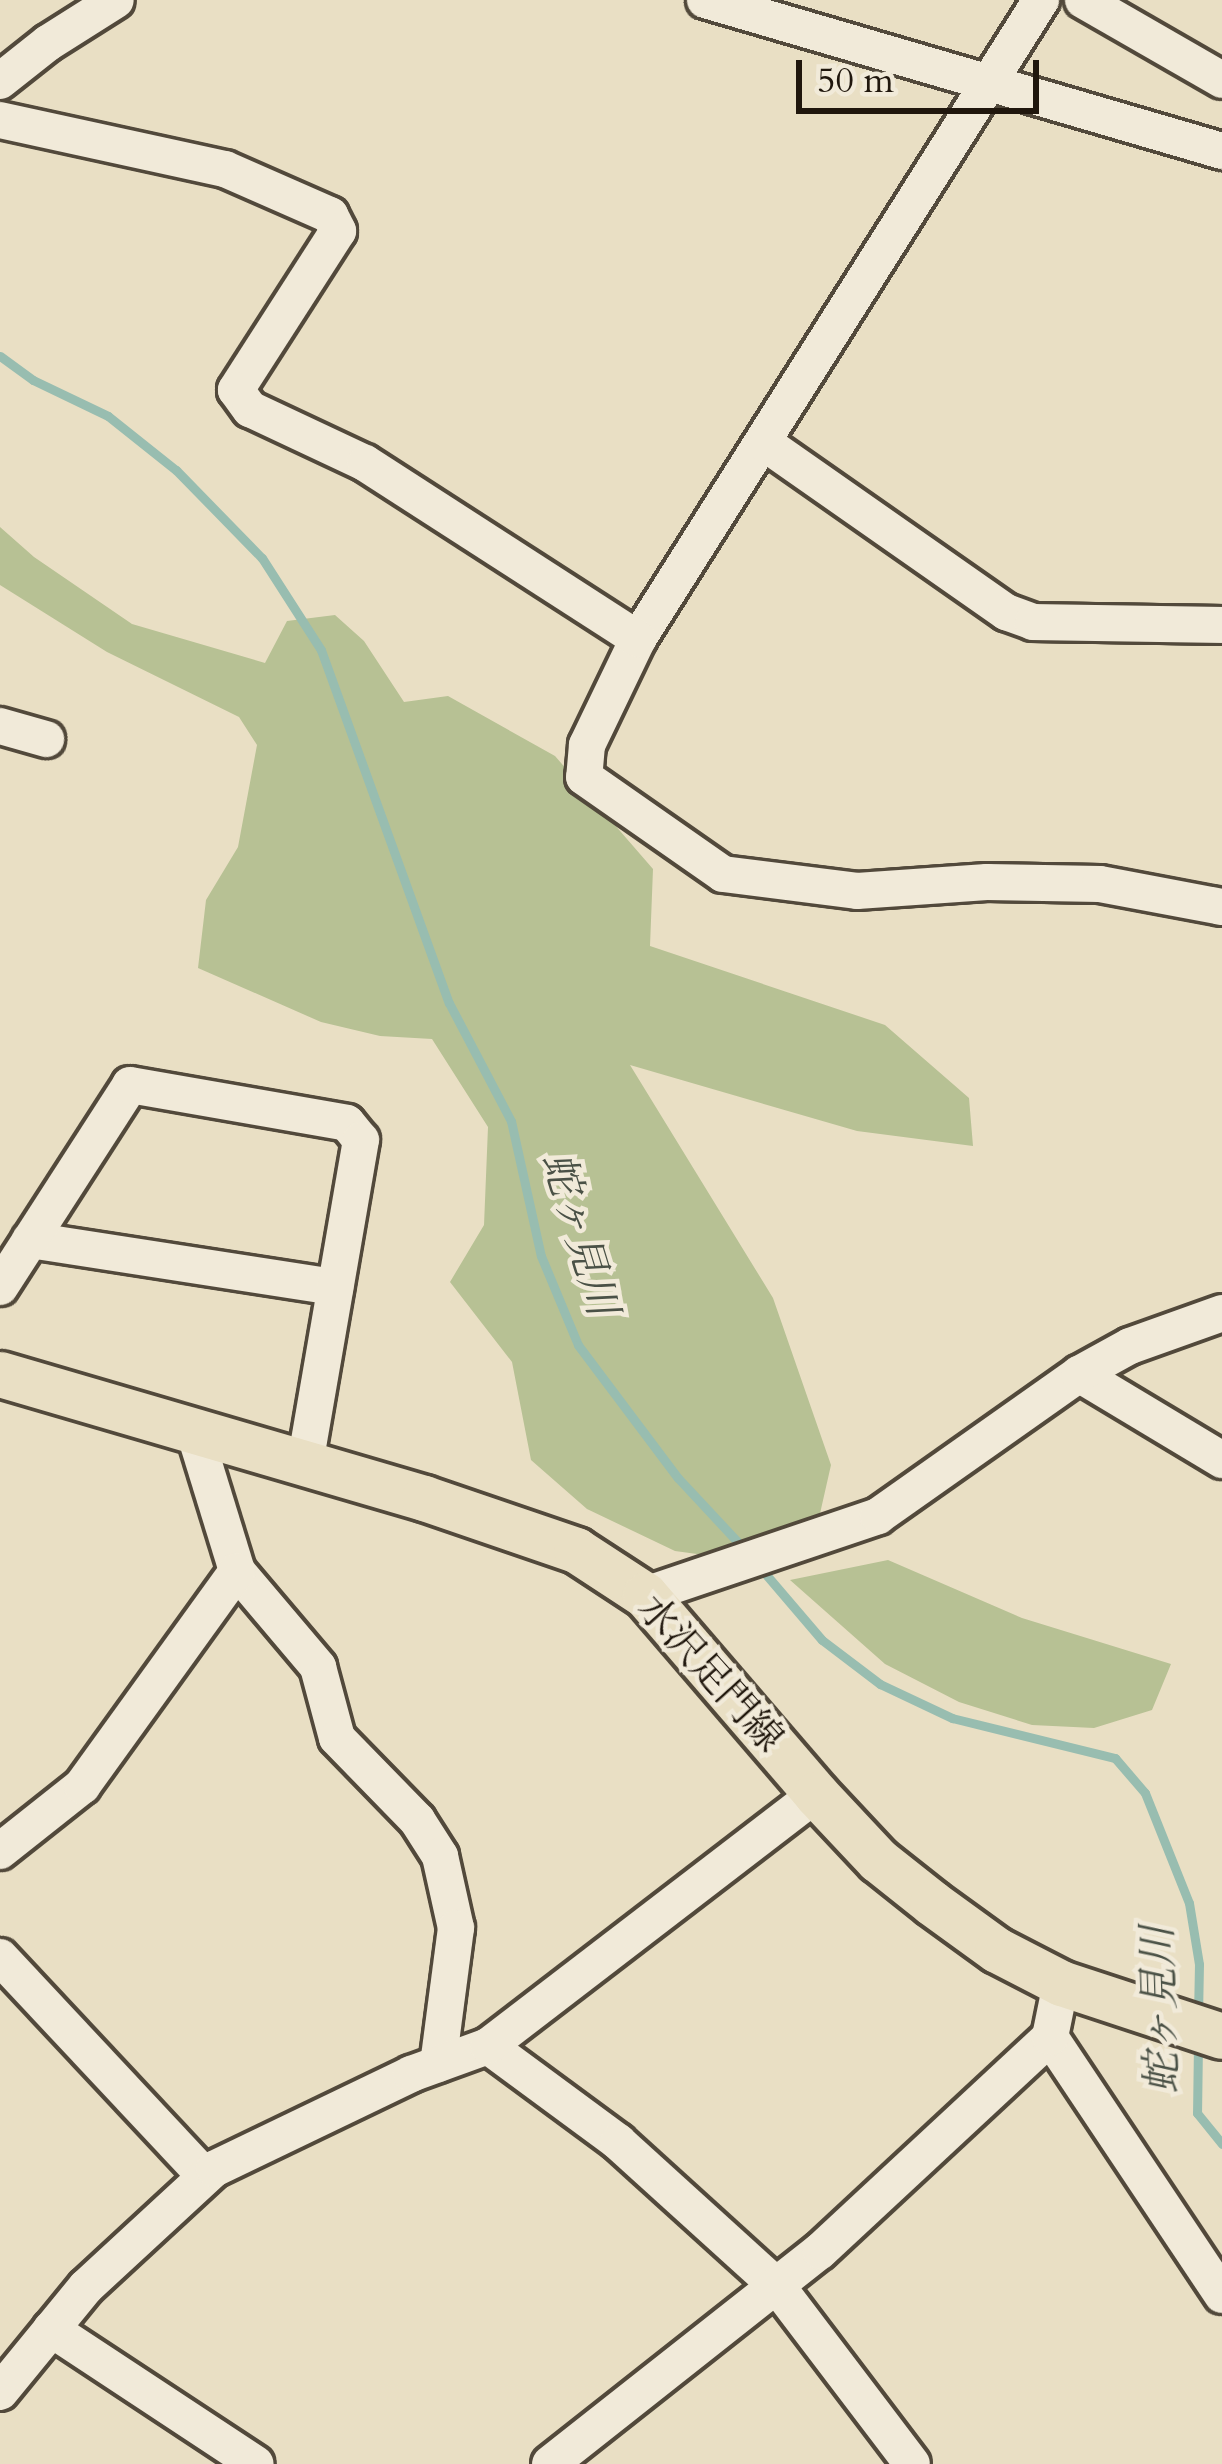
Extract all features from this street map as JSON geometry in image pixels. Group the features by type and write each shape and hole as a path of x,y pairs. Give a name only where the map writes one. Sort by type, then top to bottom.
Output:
{"main road":[{"name":"水沢足門線","path":"0,1374 577,1550 645,1595 815,1794 878,1860 932,1903 998,1950 1061,1983 1222,2036"}],"street":[{"path":"0,81 47,43 116,0"},
{"path":"1041,0 638,639 587,745 584,777 723,874 857,891 988,882 1100,884 1222,907"},
{"path":"1083,0 1222,80"},
{"path":"713,1 1222,152"},
{"path":"0,120 225,169 330,214 338,231 236,390 250,410 364,463 638,639"},
{"path":"763,442 1006,612 1033,622 1222,625"},
{"path":"0,726 46,739"},
{"path":"0,1287 130,1085 347,1123 361,1140 305,1464"},
{"path":"30,1240 335,1287"},
{"path":"645,1595 878,1516 1079,1374 1130,1346 1222,1313"},
{"path":"1079,1374 1222,1460"},
{"path":"194,1430 237,1571 318,1667 337,1738 417,1820 440,1856 457,1928 438,2064"},
{"path":"0,1851 82,1786 237,1571"},
{"path":"0,2392 86,2287 205,2176 438,2064 488,2046 815,1794"},
{"path":"0,1957 205,2176"},
{"path":"550,2464 777,2285 1050,2037 1061,1983"},
{"path":"1050,2037 1222,2296"},
{"path":"488,2046 618,2142 777,2285 912,2464"},
{"path":"51,2329 256,2464"}],"green space":[{"path":"0,527 34,557 132,624 265,663 287,621 335,615 364,641 404,702 448,696 555,756 653,869 650,946 885,1025 969,1098 973,1146 857,1131 630,1065 773,1298 831,1465 819,1518 719,1557 675,1551 587,1509 531,1460 512,1362 450,1282 484,1225 488,1127 432,1039 380,1036 321,1022 198,968 206,900 238,847 257,745 239,717 107,652 0,585"},
{"path":"888,1560 1022,1618 1171,1664 1152,1710 1094,1728 1032,1725 959,1702 885,1664 790,1580"}],"waterway":[{"name":"蛇ヶ見川","path":"0,356 33,380 108,416 176,470 262,558 321,650 449,1003 511,1121 541,1256 578,1345 678,1478 746,1551"},
{"name":"蛇ヶ見川","path":"757,1564 822,1640 880,1684 952,1718 1115,1758 1145,1793 1189,1903 1199,1964 1198,2015"},
{"name":"蛇ヶ見川","path":"1198,2044 1197,2113 1222,2144"}]}
